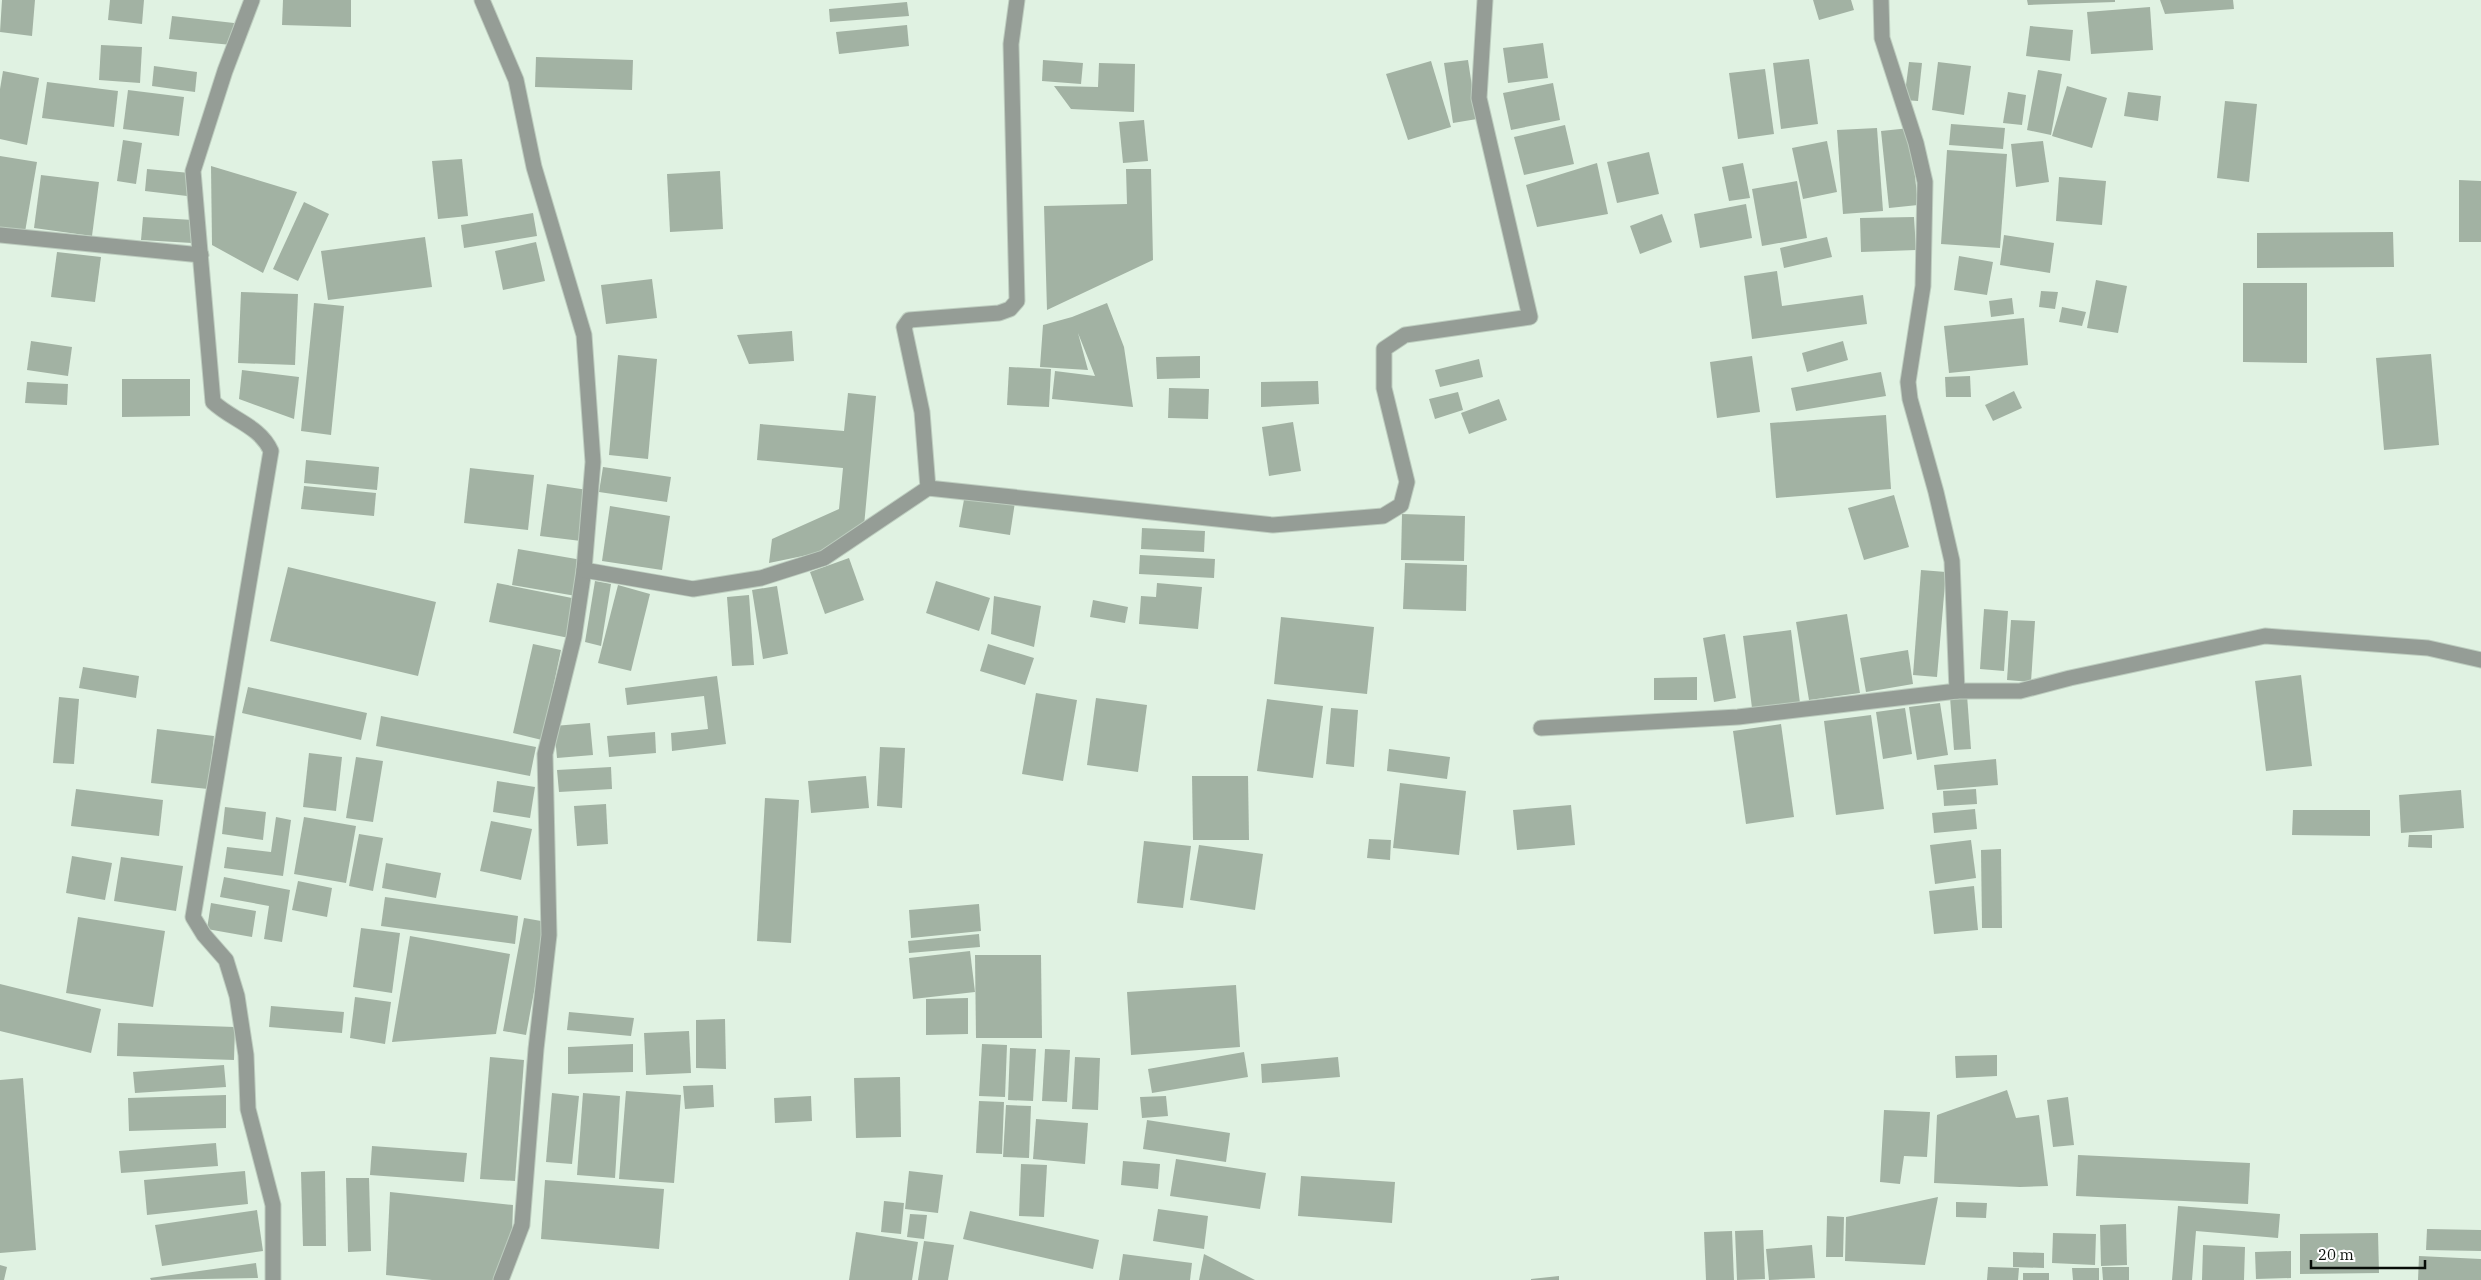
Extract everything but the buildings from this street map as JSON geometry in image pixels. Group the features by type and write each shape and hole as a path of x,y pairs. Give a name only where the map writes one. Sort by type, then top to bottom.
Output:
{"street":[{"path":"252,0 225,70 193,171 213,402 222,410 258,432 267,440 271,451 193,916 204,935 226,960 237,996 246,1055 248,1108 274,1205 273,1280"},
{"path":"482,0 516,80 534,168 584,335 593,462 584,570 574,637 545,754 549,935 536,1049 522,1225 501,1280"},
{"path":"928,488 922,412 904,327 905,323 909,320 999,313 1010,309 1018,301 1011,82 1011,44 1017,0"},
{"path":"584,570 693,589 761,578 824,558 928,488 1273,525 1383,516 1401,506 1407,482 1384,388 1384,349 1405,335 1530,317 1479,98 1485,0"},
{"path":"1881,0 1882,38 1916,143 1925,182 1923,286 1908,382 1910,400 1936,492 1952,561 1957,690"},
{"path":"0,235 201,255"},
{"path":"1541,728 1738,717 1957,690 2020,691 2070,678 2265,636 2428,648 2481,660"}]}
